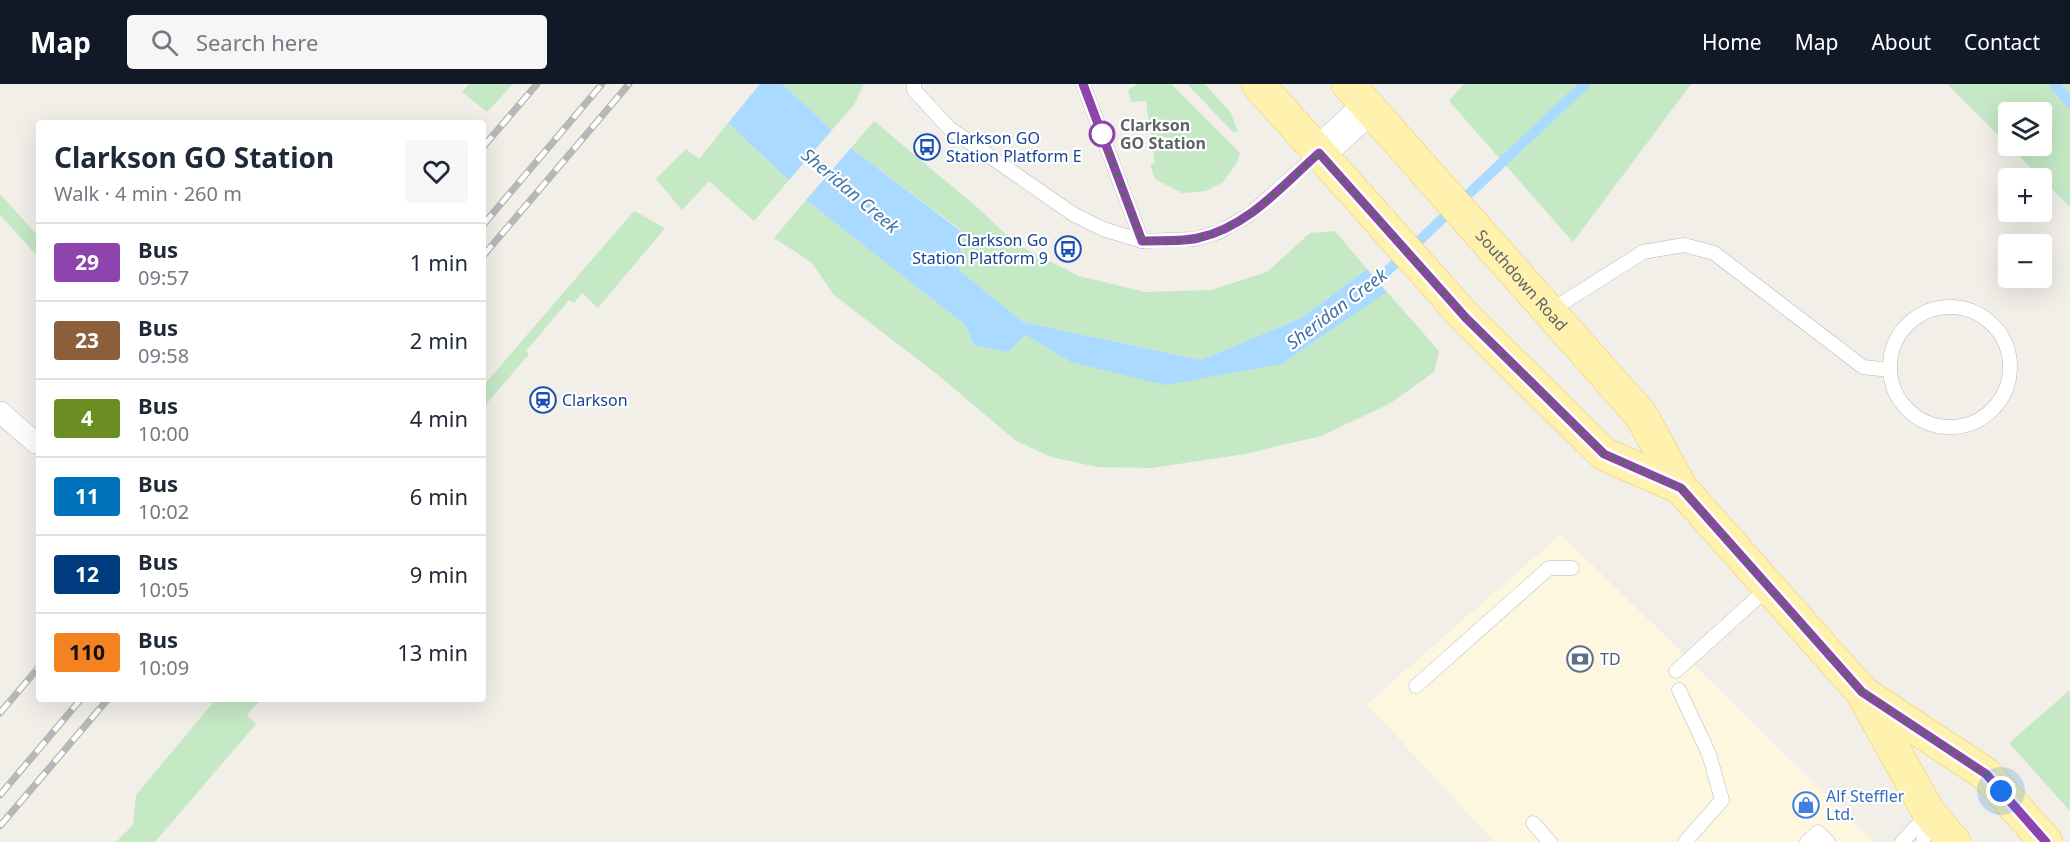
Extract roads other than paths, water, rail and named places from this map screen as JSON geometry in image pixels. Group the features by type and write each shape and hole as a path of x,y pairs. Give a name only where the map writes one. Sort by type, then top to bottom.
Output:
{"main road":[{"name":"Southdown Road","path":"1258,84 1466,318 1604,454 1681,488"},
{"name":"Southdown Road","path":"1359,96 1641,415 1681,488 1862,692 1986,774 2046,842"},
{"path":"1319,153 1359,96"},
{"name":"Southdown Road","path":"1862,692 1926,828 1954,842"}],"street":[{"path":"0,412 36,443"}],"lane":[{"path":"914,84 914,90 949,128 1073,214 1103,229 1142,241 1196,239 1219,232 1249,215 1319,153"},
{"path":"1083,84 1142,241"},
{"path":"1550,311 1643,252 1684,245 1714,253 1863,367 1890,370"},
{"path":"1949,308 1970,310 1988,321 2002,337 2009,356 2010,377 2002,396 1990,412 1972,423 1951,428 1931,425 1913,415 1901,402 1893,387 1890,370 1891,353 1900,331 1929,311 1949,308"},
{"path":"1416,686 1549,568 1572,568"},
{"path":"1676,671 1768,588"},
{"path":"1679,690 1709,754 1722,800 1685,842"},
{"path":"1533,823 1550,842"},
{"path":"1902,842 1926,828"},
{"path":"1807,842 1818,832 1828,842"}],"water":[{"path":"760,84 782,84 832,130 789,180 728,123"},
{"path":"851,148 962,232 959,270 1023,322 1201,360 1301,318 1367,269 1387,292 1282,364 1165,385 1071,362 1025,335 1008,352 974,345 965,325 806,200"}],"waterway":[{"name":"Sheridan Creek","path":"1367,290 1585,84"},
{"name":"Sheridan Creek","path":"2054,84 2070,103"},
{"name":"Sheridan Creek","path":"799,149 840,183"}],"railway":[{"path":"486,144 537,84"},
{"path":"486,221 602,84"},
{"path":"486,252 629,84"},
{"path":"0,713 36,671"},
{"path":"0,795 78,702"},
{"path":"0,826 105,702"}],"place":[{"name":"Clarkson GO Station","path":"1102,134"},
{"name":"Clarkson GO Station Platform E","path":"927,147"},
{"name":"Clarkson Go Station Platform 9","path":"1068,249"},
{"name":"Clarkson","path":"543,400"},
{"name":"TD","path":"1580,659"},
{"name":"Alf Steffler Ltd.","path":"1806,805"}]}
